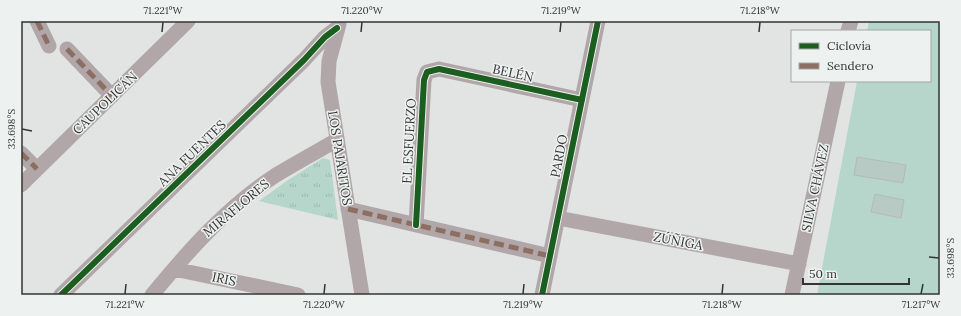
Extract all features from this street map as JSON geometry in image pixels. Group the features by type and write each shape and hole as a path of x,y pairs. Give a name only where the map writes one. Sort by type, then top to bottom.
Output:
{"street":[{"path":"37,21 49,46"},
{"name":"CAUPOLICÁN","path":"21,185 188,21"},
{"name":"PARDO","path":"542,295 598,21"},
{"name":"ANA FUENTES","path":"61,295 339,25"},
{"name":"LOS PAJARITOS","path":"339,25 329,61 328,82 362,295"},
{"path":"67,48 112,96"},
{"path":"304,60 329,61"},
{"name":"BELÉN","path":"439,69 582,100"},
{"name":"EL ESFUERZO","path":"416,225 424,80 427,72 439,69"},
{"name":"SILVA CHÁVEZ","path":"792,295 838,82"},
{"name":"MIRAFLORES","path":"152,295 205,234 239,203 276,176 337,140"},
{"path":"21,153 37,169"},
{"path":"348,209 550,256"},
{"name":"ZÚÑIGA","path":"558,218 799,264"},
{"name":"IRIS","path":"174,268 298,295"}],"green space":[{"path":"869,21 940,21 940,295 817,295 857,82 931,82 931,30 867,30"},
{"path":"323,158 330,160 338,220 259,201 288,180"}],"building":[{"path":"857,157 906,165 903,183 854,175"},
{"path":"875,194 904,200 901,218 871,212"}],"marked path":[{"path":"37,21 49,46"},
{"path":"67,49 112,96"},
{"path":"21,153 37,169"},
{"path":"348,209 550,256"}],"cycle path":[{"path":"542,295 598,21"},
{"path":"61,295 304,60 325,37 337,28"},
{"path":"416,225 424,80 427,72 439,69 582,100"}]}
